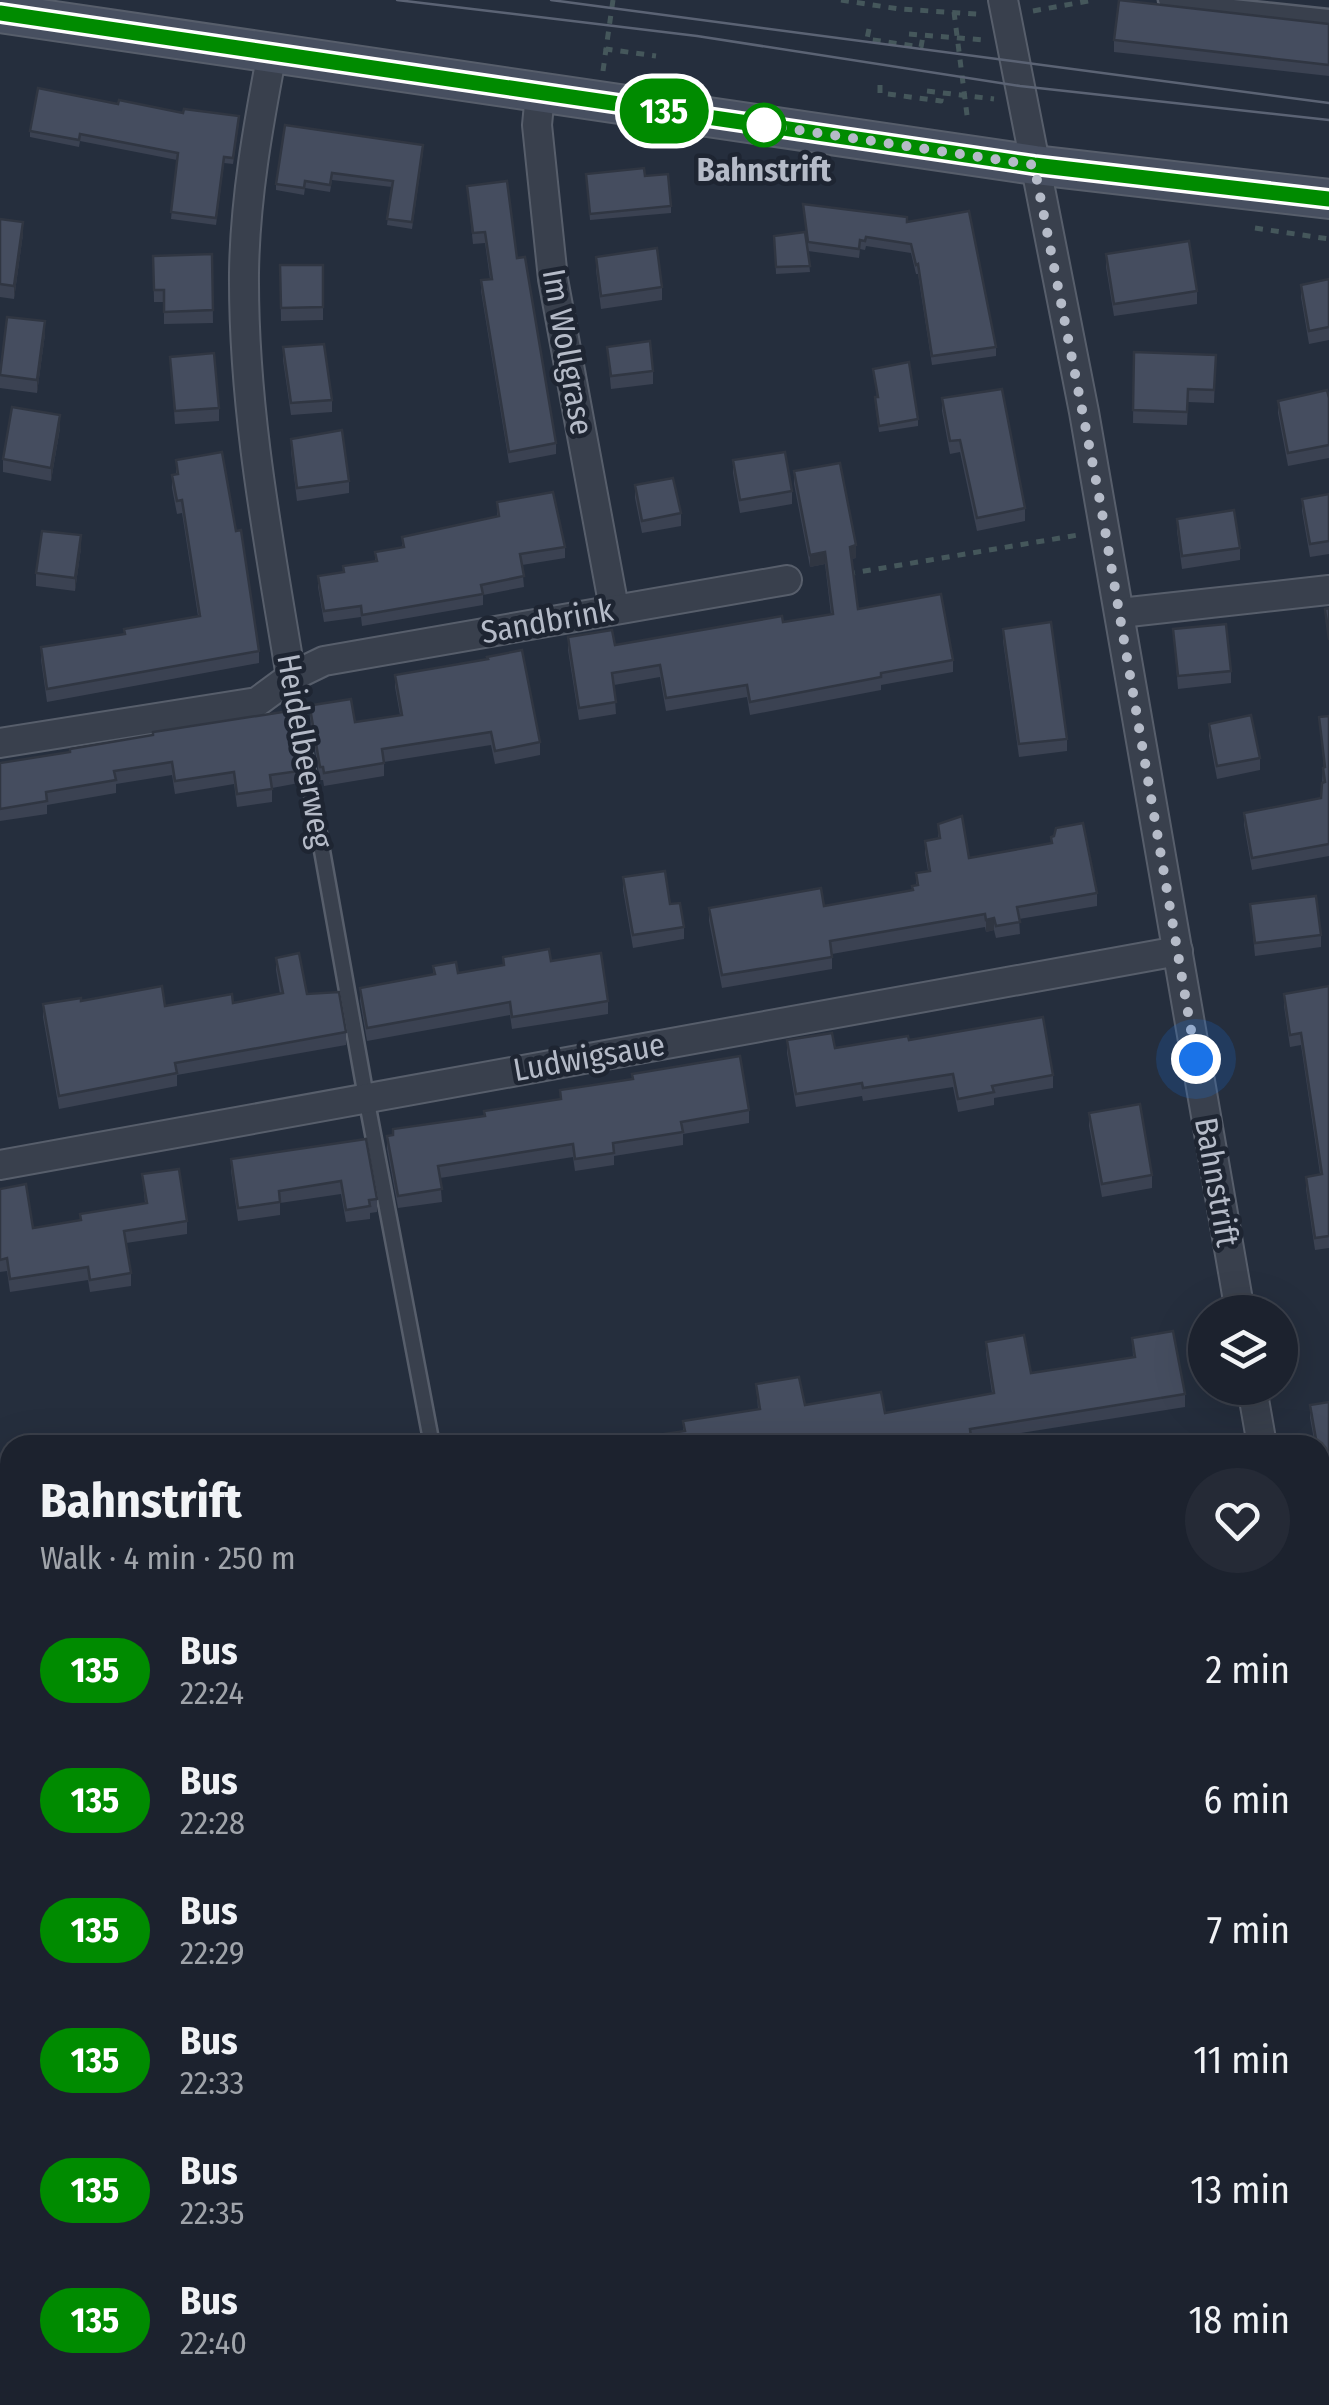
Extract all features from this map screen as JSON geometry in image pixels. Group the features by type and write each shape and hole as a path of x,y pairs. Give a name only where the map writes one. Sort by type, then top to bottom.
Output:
{"street":[{"path":"0,14 1034,165 1329,200"},
{"name":"Bahnstrift","path":"1007,18 1120,613 1237,1295"},
{"name":"Heidelbeerweg","path":"272,53 250,176 244,271 246,368 254,455 291,677"},
{"name":"Im Wollgrase","path":"540,94 536,125 553,280 614,608"},
{"name":"Sandbrink","path":"0,744 257,702 291,677 324,660 787,580"},
{"path":"1120,613 1329,590"},
{"name":"Ludwigsaue","path":"0,1164 1178,951"},
{"path":"1255,1405 1260,1435"}],"lane":[{"path":"1166,0 1329,17"},
{"name":"Heidelbeerweg","path":"291,677 430,1435"}],"path":[{"path":"603,71 613,0"},
{"path":"840,0 1007,18"},
{"path":"909,34 958,40 1007,18 1094,0"},
{"path":"954,12 968,127"},
{"path":"869,29 867,38 921,47 923,36"},
{"path":"606,49 656,56"},
{"path":"880,85 880,94 941,101 942,92"},
{"path":"927,91 1023,103"},
{"path":"787,580 814,579 1105,530"}],"building":[{"path":"1119,0 1329,24 1329,65 1114,40"},
{"path":"38,88 118,104 119,100 183,113 184,109 239,116 233,158 224,157 216,218 171,212 178,153 80,134 79,140 30,131"},
{"path":"285,125 423,145 412,222 387,219 393,181 332,173 330,185 305,181 304,188 276,184"},
{"path":"644,168 645,176 668,174 671,206 590,214 586,174"},
{"path":"507,181 517,258 525,257 556,443 509,452 481,280 492,279 485,232 473,233 467,186"},
{"path":"803,204 907,217 907,222 969,211 996,347 932,356 918,264 911,244 866,237 865,241 860,240 859,249 808,242"},
{"path":"0,219 23,222 14,286 0,284"},
{"path":"805,232 810,266 776,267 774,236"},
{"path":"1189,241 1197,291 1114,304 1106,254"},
{"path":"657,248 662,287 601,296 596,257"},
{"path":"212,254 213,310 164,312 164,290 154,290 153,256"},
{"path":"280,265 323,265 323,307 281,308"},
{"path":"1329,279 1329,327 1309,331 1301,285"},
{"path":"7,317 45,321 37,380 0,375"},
{"path":"650,341 653,371 611,376 607,347"},
{"path":"324,344 332,400 291,403 283,347"},
{"path":"1134,352 1216,355 1214,390 1188,389 1187,412 1133,410"},
{"path":"214,353 219,408 175,411 170,357"},
{"path":"909,362 918,419 879,426 873,369"},
{"path":"1002,389 1025,508 977,518 960,440 950,441 942,398"},
{"path":"1327,390 1329,445 1288,453 1278,401"},
{"path":"12,407 60,415 51,468 3,459"},
{"path":"342,430 349,481 297,488 291,439"},
{"path":"222,452 236,531 241,530 259,651 47,689 41,647 125,634 124,629 200,616 182,500 177,501 172,475 178,474 176,460"},
{"path":"785,452 792,491 740,500 733,460"},
{"path":"840,463 856,545 850,547 858,609 941,594 953,660 750,702 747,685 666,698 660,665 612,673 616,702 579,708 568,637 612,630 615,645 782,616 783,622 833,614 825,552 810,555 794,471"},
{"path":"673,478 681,513 642,521 635,485"},
{"path":"553,492 565,547 520,554 524,576 481,585 483,594 362,615 361,606 324,611 318,576 344,572 343,566 377,561 375,552 404,547 402,537 499,516 497,502"},
{"path":"1329,494 1329,541 1310,544 1302,499"},
{"path":"1234,510 1240,548 1182,556 1177,519"},
{"path":"42,531 81,535 75,578 36,573"},
{"path":"1329,608 1329,640 1325,609"},
{"path":"1051,622 1067,739 1019,744 1003,629"},
{"path":"1226,624 1231,671 1178,676 1173,629"},
{"path":"522,650 540,742 495,751 491,732 382,749 384,763 324,773 320,767 310,708 313,705 351,699 355,722 402,715 395,675"},
{"path":"289,711 299,771 270,775 272,789 237,794 234,772 175,781 172,762 114,771 116,780 46,792 47,801 0,809 0,763 70,752 153,732"},
{"path":"1251,715 1260,758 1217,766 1209,724"},
{"path":"1329,716 1329,844 1252,858 1244,813 1321,798 1325,767 1319,717"},
{"path":"962,816 969,858 1052,843 1056,828 1083,823 1097,893 1017,907 1020,922 996,926 994,918 986,920 985,914 830,941 832,957 722,975 709,908 821,888 824,906 913,890 912,886 918,885 916,873 930,871 925,841 940,838 938,824"},
{"path":"665,871 670,904 680,903 684,927 633,935 623,877"},
{"path":"1316,896 1321,935 1255,943 1250,904"},
{"path":"549,949 551,961 601,953 608,1001 512,1017 510,1002 367,1028 360,988 435,974 433,966 456,962 458,973 504,965 503,957"},
{"path":"299,953 307,994 339,992 346,1032 175,1063 177,1073 59,1096 43,1004 162,986 165,1006 232,994 233,1003 283,993 276,958"},
{"path":"1329,986 1329,1236 1315,1238 1306,1177 1322,1174 1301,1033 1290,1035 1284,994"},
{"path":"1043,1017 1053,1075 992,1086 994,1092 958,1099 953,1074 796,1094 787,1040 832,1033 835,1048"},
{"path":"740,1056 749,1110 681,1122 683,1132 613,1143 614,1153 575,1159 573,1144 438,1166 442,1189 398,1196 387,1136 393,1135 393,1129 485,1116 484,1111 561,1099 560,1090"},
{"path":"1140,1104 1152,1175 1102,1184 1089,1113"},
{"path":"366,1139 377,1199 369,1200 370,1206 346,1210 341,1181 279,1191 280,1202 238,1208 231,1159"},
{"path":"179,1169 187,1221 124,1231 131,1273 90,1280 88,1267 10,1279 7,1258 0,1260 0,1189 26,1184 33,1228 81,1220 80,1214 147,1203 142,1174"},
{"path":"1173,1331 1185,1394 970,1429 971,1435 658,1435 685,1431 683,1421 760,1409 756,1384 799,1377 805,1405 881,1392 885,1413 994,1393 986,1342 1024,1335 1031,1373 1135,1357 1132,1338"},
{"path":"1329,1402 1329,1435 1315,1435 1310,1405"}],"tram line":[{"path":"397,0 697,36 1020,86 1329,120"},
{"path":"551,0 1329,103"}],"bus line":[{"name":"135","path":"0,13 1034,165 1329,199"}],"place":[{"name":"Bahnstrift","path":"764,125"}],"route":[{"path":"764,125 1034,165 1100,501 1196,1059"}]}
